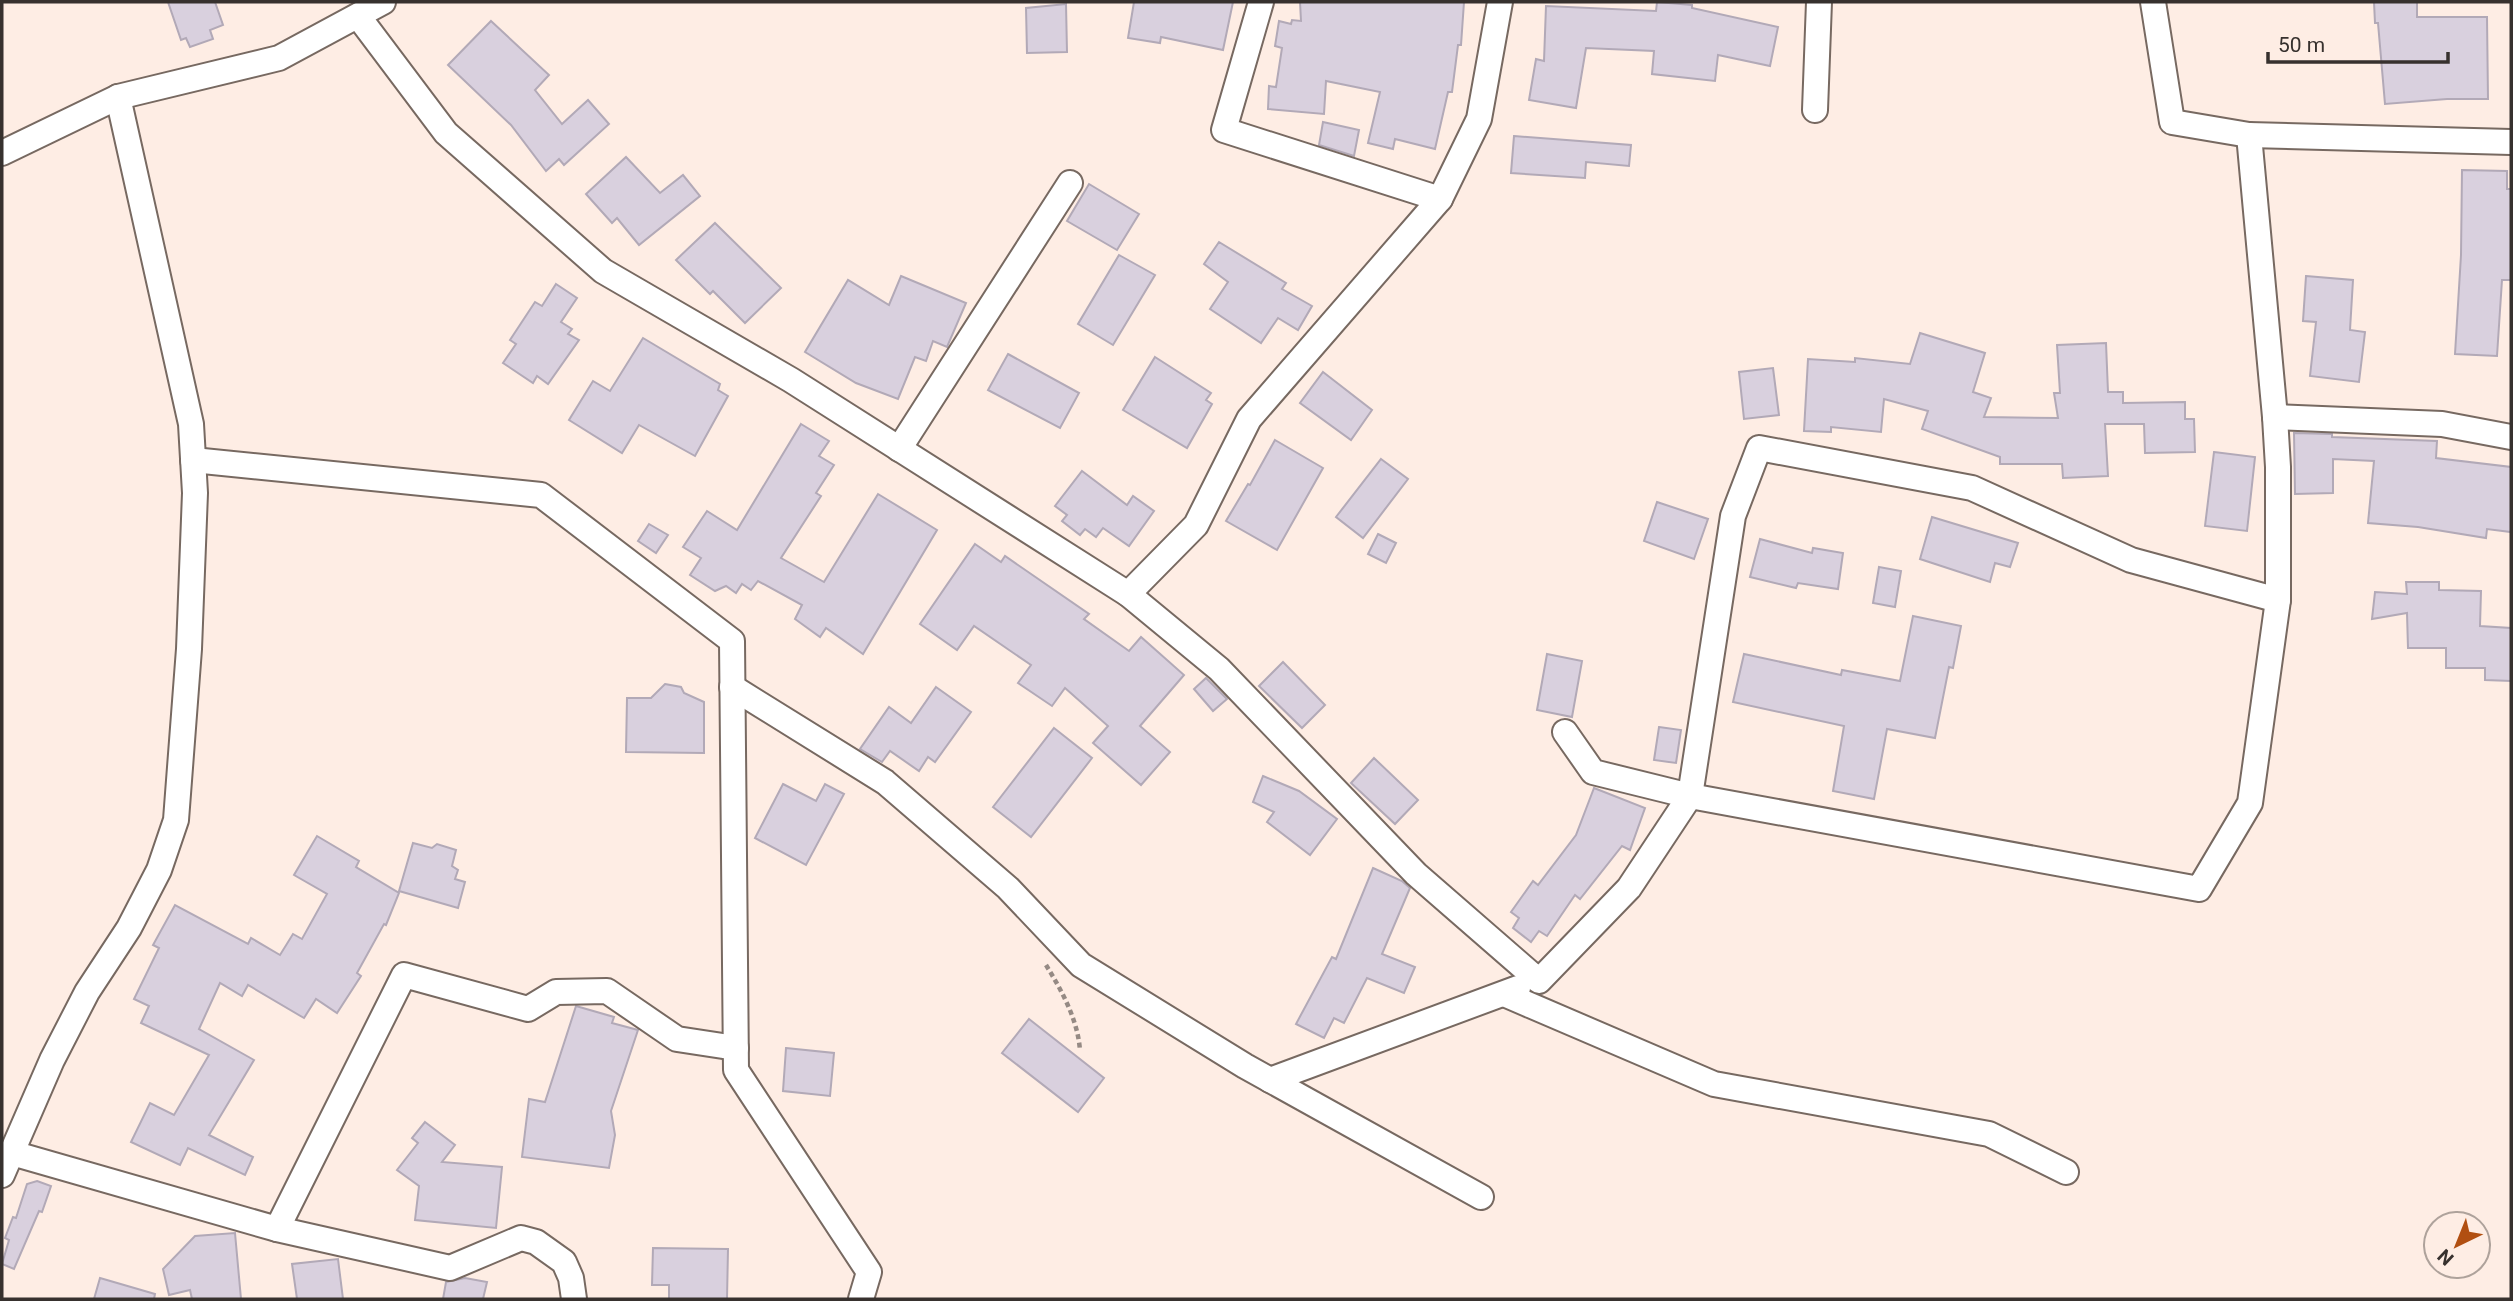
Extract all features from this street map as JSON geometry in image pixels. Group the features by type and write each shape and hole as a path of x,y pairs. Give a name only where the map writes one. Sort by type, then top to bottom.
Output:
{"street":[{"path":"2,153 118,97 279,58 383,2"},
{"path":"1261,2 1224,130 1440,199"},
{"path":"1128,594 1196,525 1249,419 1440,199 1479,119 1500,2"},
{"path":"1815,110 1819,2"},
{"path":"2153,2 2172,122 2249,135 2511,142"},
{"path":"358,16 446,133 603,271 791,380 1128,594 1219,669 1416,874 1539,981"},
{"path":"118,97 191,424 195,493 189,649 176,820 159,870 129,928 87,992 52,1060 7,1164 450,1268 520,1238 536,1242 564,1262 571,1278 574,1299"},
{"path":"1565,732 1593,772 1690,796 2199,889 2250,803 2278,600 2278,467 2275,417 2249,135"},
{"path":"899,449 1070,184"},
{"path":"2275,417 2442,424 2511,437"},
{"path":"1270,1080 1539,981 1629,888 1690,796 1733,516 1759,448 1972,488 2131,560 2278,600"},
{"path":"193,460 541,495 732,640 736,1070 869,1272 861,1299"},
{"path":"732,687 885,782 1008,888 1081,965 1270,1080 1480,1197"},
{"path":"277,1229 404,975 528,1009 556,992 607,991 677,1039 736,1048"},
{"path":"1504,994 1714,1084 1989,1134 2066,1172"}],"path":[{"path":"1040,958 1063,993 1079,1033 1080,1051"}],"building":[{"path":"168,2 215,2 223,25 210,30 213,39 190,47 186,38 181,40"},
{"path":"1134,2 1233,2 1223,50 1161,37 1160,43 1128,38"},
{"path":"1300,2 1464,2 1461,45 1458,45 1452,92 1448,92 1435,149 1395,139 1393,149 1368,143 1380,92 1326,81 1324,114 1268,109 1269,86 1276,87 1282,48 1275,46 1279,21 1291,24 1292,20 1301,21"},
{"path":"1657,2 1692,5 1692,8 1778,27 1770,66 1718,55 1715,81 1652,74 1654,51 1586,48 1576,108 1529,100 1536,59 1544,61 1546,6 1656,11"},
{"path":"2374,2 2417,2 2417,17 2487,17 2488,99 2385,104"},
{"path":"1066,4 1067,52 1027,53 1026,8"},
{"path":"491,21 549,75 535,90 562,124 588,100 609,124 564,165 559,159 546,171 511,125 448,65"},
{"path":"1323,122 1359,130 1354,156 1319,145"},
{"path":"1514,136 1631,145 1629,166 1586,162 1585,178 1511,173"},
{"path":"626,157 660,193 683,175 700,196 639,245 617,218 612,223 586,194"},
{"path":"2462,170 2507,171 2507,189 2511,189 2511,280 2502,280 2497,356 2455,354 2461,255"},
{"path":"1089,184 1139,214 1117,250 1067,221"},
{"path":"715,223 781,288 745,323 713,291 710,294 676,260"},
{"path":"1219,242 1286,283 1282,289 1312,306 1298,330 1278,318 1261,343 1210,309 1228,282 1204,264"},
{"path":"1119,255 1155,275 1113,345 1078,324"},
{"path":"901,276 966,303 947,347 933,341 926,361 915,357 898,399 856,383 805,352 848,280 889,305"},
{"path":"2306,276 2353,280 2350,330 2365,332 2359,382 2310,376 2316,322 2303,321"},
{"path":"556,284 577,298 561,322 572,329 568,334 579,340 548,384 537,376 533,383 503,363 516,344 510,340 535,302 542,306"},
{"path":"1920,333 1985,353 1973,392 1991,398 1984,417 2058,418 2054,393 2060,393 2057,345 2106,343 2108,392 2123,392 2123,403 2185,402 2185,419 2194,419 2195,452 2145,453 2144,424 2105,424 2108,476 2063,478 2062,464 2000,464 2000,457 1922,429 1928,411 1884,399 1881,432 1831,427 1831,432 1804,431 1808,359 1855,362 1855,358 1910,364"},
{"path":"643,338 720,384 718,390 728,396 695,456 639,425 622,453 569,420 593,381 610,391"},
{"path":"1008,354 1079,393 1060,428 988,390"},
{"path":"1155,357 1211,393 1206,400 1212,404 1187,448 1123,410"},
{"path":"1773,368 1779,415 1744,419 1739,372"},
{"path":"1323,372 1372,410 1351,440 1300,403"},
{"path":"801,424 829,441 819,456 834,465 816,493 821,496 781,558 824,582 878,494 937,530 863,654 826,628 820,637 795,619 802,605 758,581 751,590 742,584 736,593 726,586 715,591 690,575 701,558 683,547 707,511 737,530"},
{"path":"2294,433 2437,441 2436,458 2511,467 2511,532 2487,529 2486,538 2418,527 2368,523 2374,461 2333,459 2333,493 2295,494"},
{"path":"1275,440 1323,468 1277,550 1226,521"},
{"path":"2214,452 2255,457 2247,531 2205,526"},
{"path":"1381,459 1408,479 1363,538 1336,517"},
{"path":"1082,471 1127,505 1133,496 1154,511 1129,546 1103,528 1096,537 1085,529 1080,535 1062,521 1067,515 1055,506"},
{"path":"1657,502 1708,519 1694,559 1644,541"},
{"path":"1932,517 2018,543 2010,567 1995,563 1990,582 1920,559"},
{"path":"649,524 668,535 656,553 638,541"},
{"path":"1378,534 1396,543 1386,563 1368,554"},
{"path":"1760,539 1812,553 1813,548 1843,553 1838,589 1798,583 1796,588 1750,577"},
{"path":"975,544 1001,562 1005,556 1089,614 1084,619 1129,651 1141,637 1184,675 1140,726 1170,752 1141,785 1093,743 1108,726 1065,688 1052,706 1018,683 1031,665 974,626 957,650 920,624"},
{"path":"1879,567 1901,571 1895,607 1873,603"},
{"path":"2406,582 2439,582 2439,590 2481,591 2480,626 2511,628 2511,681 2485,680 2485,668 2446,668 2446,648 2408,648 2407,613 2372,619 2375,592 2407,594"},
{"path":"1913,616 1961,626 1953,668 1949,667 1935,738 1887,729 1874,799 1833,791 1844,726 1733,702 1744,654 1841,675 1842,670 1900,681"},
{"path":"1547,654 1582,661 1572,717 1537,710"},
{"path":"1283,662 1325,705 1302,728 1259,686"},
{"path":"1206,678 1227,699 1213,711 1194,689"},
{"path":"665,684 681,687 684,693 704,702 704,753 626,752 627,698 651,698"},
{"path":"936,687 971,712 935,762 928,757 919,771 890,751 882,762 860,749 889,707 911,723"},
{"path":"1659,727 1681,730 1676,763 1654,760"},
{"path":"1054,728 1092,758 1031,837 993,807"},
{"path":"1374,758 1418,800 1395,824 1351,783"},
{"path":"1263,776 1299,791 1337,819 1310,855 1267,822 1274,812 1253,802"},
{"path":"783,784 816,801 825,784 844,794 806,865 755,838"},
{"path":"1594,788 1645,808 1630,850 1622,846 1580,899 1575,895 1547,936 1539,931 1531,942 1513,928 1519,918 1511,912 1533,881 1538,885 1576,835"},
{"path":"317,836 359,861 356,867 399,893 386,925 384,924 357,973 361,976 337,1013 316,999 304,1018 248,985 242,996 220,983 199,1029 254,1060 209,1135 253,1157 245,1175 188,1148 180,1165 131,1142 150,1103 174,1115 209,1055 141,1023 149,1006 134,999 159,948 153,945 175,905 248,944 251,938 280,955 293,934 302,939 327,894 294,875"},
{"path":"413,843 432,848 437,844 456,850 452,866 458,870 455,879 465,882 458,908 399,891"},
{"path":"1373,868 1402,881 1410,888 1382,954 1415,967 1404,993 1367,978 1344,1023 1334,1018 1324,1038 1296,1024 1332,957 1336,959"},
{"path":"576,1006 614,1017 612,1023 638,1030 611,1111 615,1135 609,1168 522,1157 529,1099 545,1102"},
{"path":"1029,1019 1104,1078 1078,1112 1002,1053"},
{"path":"786,1048 834,1053 830,1096 783,1091"},
{"path":"425,1122 455,1145 442,1162 502,1167 496,1228 415,1220 419,1186 397,1170 418,1143 412,1138"},
{"path":"37,1181 51,1186 42,1212 39,1211 14,1269 2,1264 9,1240 5,1238 13,1217 16,1218 27,1184"},
{"path":"235,1233 241,1299 192,1299 190,1290 169,1295 163,1269 195,1236"},
{"path":"653,1248 728,1249 727,1299 669,1299 669,1285 652,1285"},
{"path":"338,1259 343,1299 297,1299 292,1264"},
{"path":"100,1278 155,1294 154,1299 94,1299"},
{"path":"465,1278 487,1282 483,1299 443,1299 446,1282"}]}
